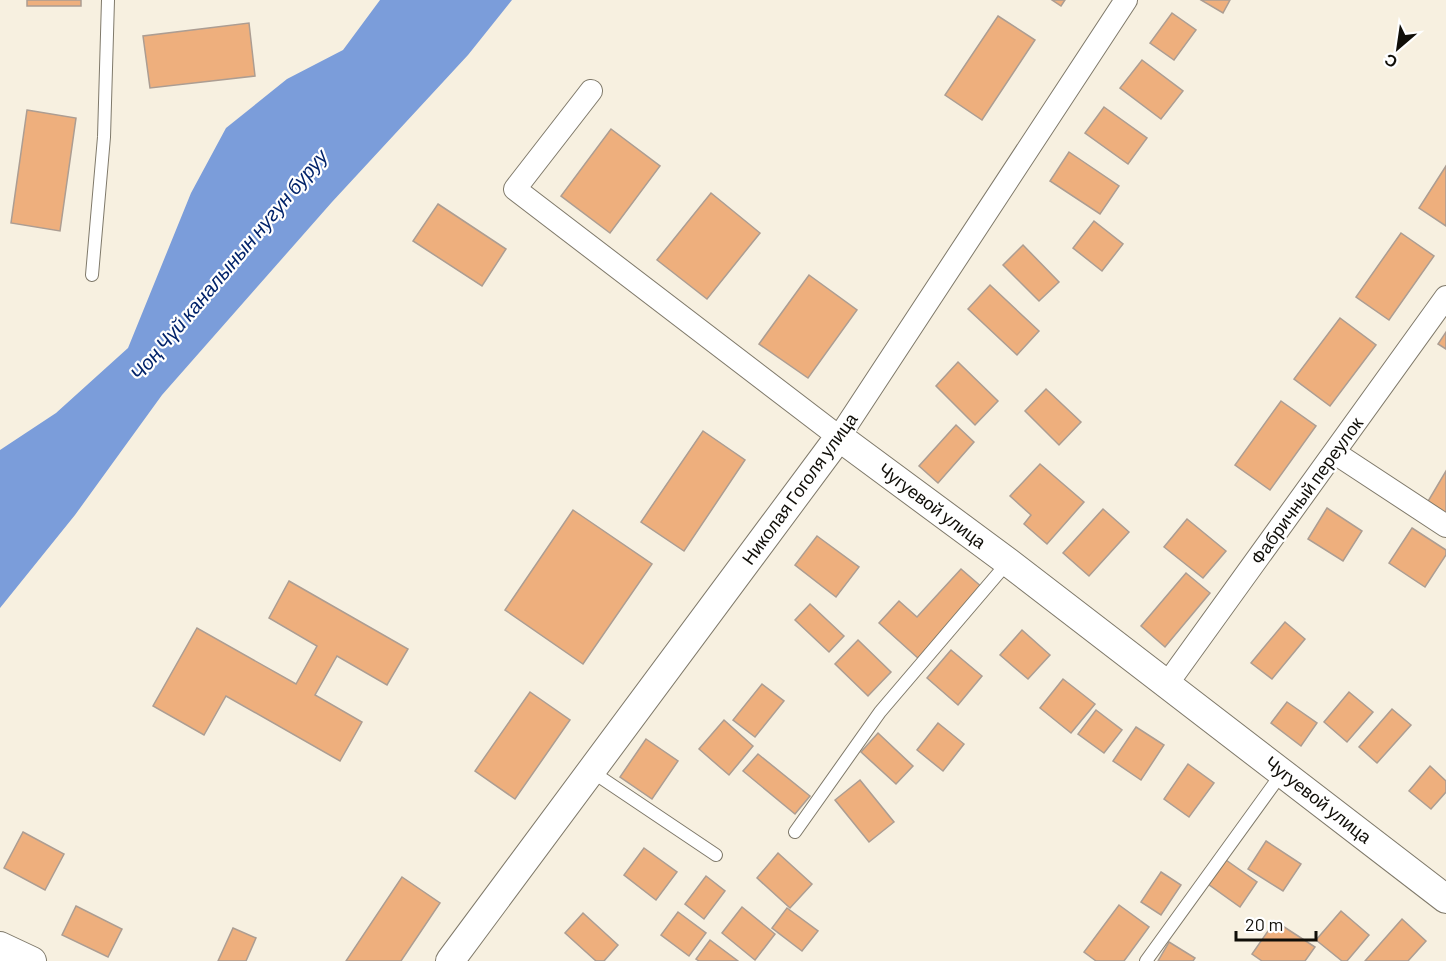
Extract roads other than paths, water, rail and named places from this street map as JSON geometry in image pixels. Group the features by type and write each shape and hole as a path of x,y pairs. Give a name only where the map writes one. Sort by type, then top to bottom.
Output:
{"street":[{"name":"Николая Гоголя улица","path":"450,961 839,437 1126,0"},
{"name":"Чугуевой улица","path":"591,91 515,189 839,437 1008,562 1446,899"},
{"name":"Фабричный переулок","path":"1167,684 1446,297"},
{"path":"1335,453 1446,526"},
{"path":"0,946 32,961"}],"lane":[{"path":"92,275 104,137 108,0"},
{"path":"795,832 880,712 1008,562"},
{"path":"591,771 716,855"},
{"path":"1146,961 1282,773"}],"water":[{"name":"Чоң Чүй каналынын нугун буруу","path":"380,0 512,0 468,55 332,202 162,395 75,515 0,608 0,450 56,413 128,348 191,193 226,128 287,79 343,50"}]}
